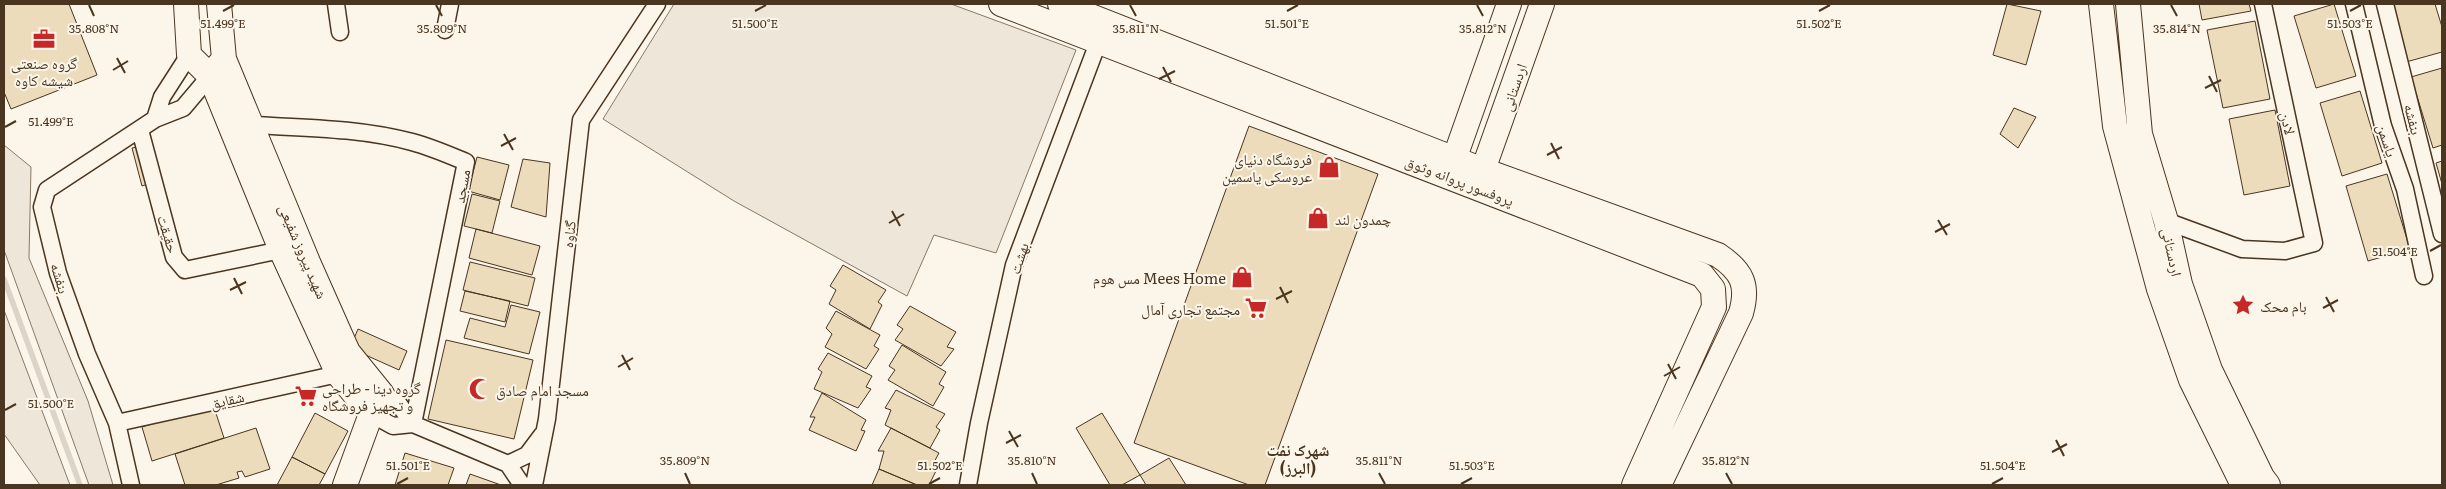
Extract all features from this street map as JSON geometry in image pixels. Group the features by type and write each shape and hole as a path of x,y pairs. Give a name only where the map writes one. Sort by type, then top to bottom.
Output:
{"main road":[{"path":"186,4 189,56"},
{"name":"شهید پیروز شفیعی","path":"218,4 217,67 291,248 347,370 377,404"},
{"name":"پروفسور پروانه وثوق","path":"1001,4 1103,31 1480,178 1702,274 1713,289 1714,307 1634,485"},
{"name":"پروفسور پروانه وثوق","path":"1060,4 1103,31"},
{"name":"اردستانی","path":"1451,167 1509,4"},
{"name":"اردستانی","path":"1480,178 1542,4"},
{"name":"اردستانی","path":"2101,4 2115,126 2159,289 2191,380 2243,485"},
{"name":"اردستانی","path":"2128,4 2140,134 2166,221 2180,284 2210,370 2262,477 2268,485"},
{"name":"شهید پیروز شفیعی","path":"189,56 217,67 252,125 291,248"},
{"name":"پروفسور پروانه وثوق","path":"1480,178 1718,255 1733,265 1743,280 1745,298 1741,313 1659,485"},
{"path":"2137,212 2166,221"},
{"path":"345,485 377,404"}],"street":[{"path":"336,4 340,32"},
{"path":"445,30 450,4"},
{"name":"گناوه","path":"534,485 544,432 582,120 656,4"},
{"name":"لادن","path":"2166,221 2242,249 2285,251 2314,243 2263,4"},
{"name":"یاسمن","path":"2354,4 2383,126 2405,189 2424,276"},
{"name":"بنفشه","path":"2385,4 2442,234"},
{"name":"بهشت","path":"968,485 979,423 1014,264 1103,31"},
{"path":"155,119 162,96 189,56"},
{"path":"155,119 183,108 217,67"},
{"name":"بنفشه","path":"131,485 117,423 86,354 58,273 42,207 47,190 155,119"},
{"name":"مسجد","path":"252,125 349,130 414,142 466,162 412,424"},
{"name":"حقیقت","path":"140,130 174,257 185,270 291,248"},
{"name":"شقایق","path":"117,423 347,370"},
{"name":"شهید پیروز شفیعی","path":"377,404 398,403 412,424"},
{"name":"شهید پیروز شفیعی","path":"377,404 393,426 412,424 508,464"},
{"path":"522,485 508,464 527,455 544,432"}],"shaded area":[{"path":"674,4 951,4 1076,50 996,253 934,235 907,296 734,201 603,119"},
{"path":"4,145 31,167 29,258 88,401 113,485 89,485 4,250"},
{"path":"4,310 70,485 40,485 4,434"}],"building":[{"name":"گروه صنعتی شیشه کاوه","path":"4,4 69,4 97,75 11,109 4,92"},
{"path":"2007,4 2041,11 2026,65 1993,55"},
{"path":"2199,4 2249,4 2251,11 2202,20"},
{"path":"2334,4 2356,76 2316,88 2294,16"},
{"path":"2389,4 2435,4 2442,27 2442,52 2406,62"},
{"path":"2255,21 2270,99 2223,108 2207,30"},
{"path":"2442,68 2442,145 2433,148 2411,77"},
{"path":"2360,91 2382,163 2342,176 2320,103"},
{"path":"2014,108 2036,117 2018,148 2000,134"},
{"path":"2275,110 2290,186 2244,195 2229,119"},
{"name":"مجتمع تجاری آمال","path":"1249,126 1378,174 1265,485 1249,485 1134,443"},
{"path":"142,146 151,183 142,186 132,148"},
{"path":"477,157 509,165 500,200 468,191"},
{"path":"523,159 550,163 546,217 511,207"},
{"path":"2442,161 2442,184 2436,163"},
{"path":"2387,174 2410,249 2368,261 2346,186"},
{"path":"472,194 500,201 492,233 464,226"},
{"path":"476,229 540,246 532,275 469,258"},
{"path":"470,262 535,278 528,306 463,290"},
{"path":"843,265 886,290 878,302 882,305 870,329 829,304 836,290 830,286"},
{"path":"465,291 510,301 505,322 460,311"},
{"path":"511,305 540,312 529,354 464,338 470,318 505,327"},
{"path":"910,306 956,332 947,347 954,349 941,366 895,340 903,329 897,325"},
{"path":"836,311 880,335 874,346 879,349 866,369 825,347 832,334 826,328"},
{"path":"358,329 407,351 399,370 350,348"},
{"name":"مسجد امام صادق","path":"446,340 533,360 514,439 428,419"},
{"path":"902,345 946,372 939,384 944,387 933,406 888,380 895,370 889,366"},
{"path":"828,353 872,376 866,387 871,389 858,408 814,389 822,372 818,369"},
{"path":"896,390 945,414 936,427 940,430 930,448 885,425 891,410 885,408"},
{"path":"822,393 866,420 861,430 865,431 856,451 809,430 815,417 810,417"},
{"path":"213,404 224,438 152,461 142,427"},
{"path":"315,413 348,431 325,474 292,457"},
{"path":"1102,413 1140,475 1122,485 1110,485 1076,428"},
{"path":"256,428 270,469 245,477 242,471 237,472 239,478 216,485 185,485 175,454"},
{"path":"891,428 939,453 932,466 937,469 929,485 917,485 879,469 884,451 878,451"},
{"path":"405,453 454,468 448,485 395,485"},
{"path":"292,457 325,474 319,485 277,485"},
{"path":"1169,458 1186,485 1146,485 1140,475"},
{"path":"879,469 917,485 872,485"},
{"path":"470,474 501,485 466,485"}],"waterway":[{"path":"4,279 80,485"}],"place":[{"name":"گروه صنعتی شیشه کاوه","path":"44,39"},
{"name":"فروشگاه دنیای عروسکی یاسمین","path":"1329,167"},
{"name":"چمدون لند","path":"1318,218"},
{"name":"مس هوم Mees Home","path":"1242,277"},
{"name":"بام محک","path":"2243,305"},
{"name":"مجتمع تجاری آمال","path":"1256,308"},
{"name":"مسجد امام صادق","path":"480,389"},
{"name":"گروه دینا - طراحی و تجهیز فروشگاه","path":"306,396"}],"district":[{"name":"شهرک نفت (البرز)","path":"1298,458"}]}
